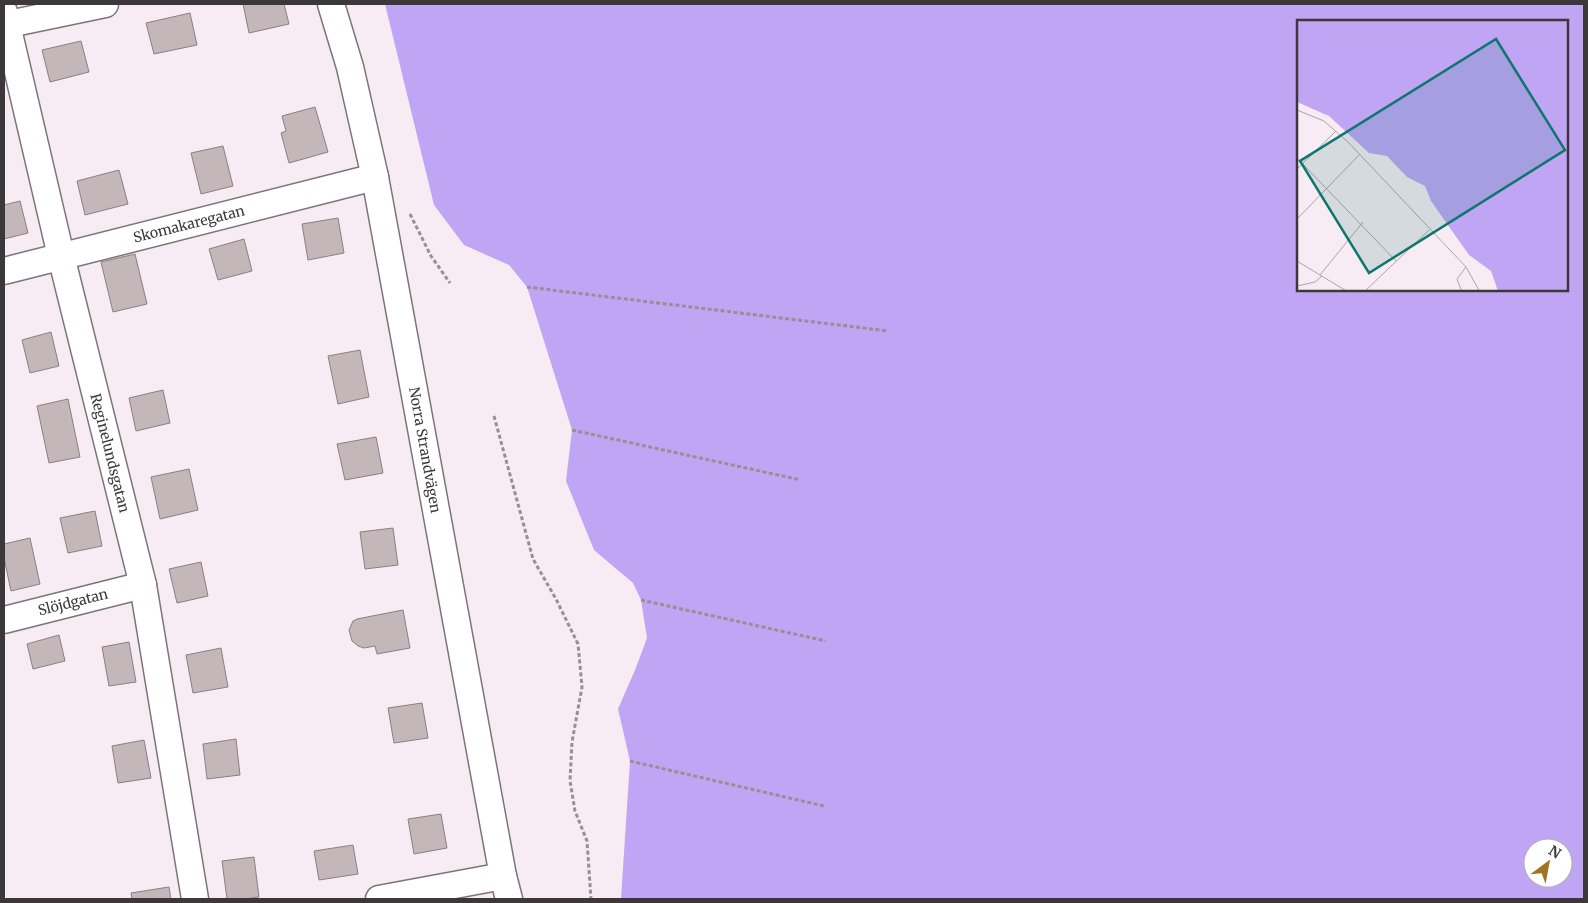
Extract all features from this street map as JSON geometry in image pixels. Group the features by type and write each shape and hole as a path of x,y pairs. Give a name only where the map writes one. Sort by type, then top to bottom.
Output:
{"street":[{"path":"4,21 105,4"},
{"name":"Norra Strandvägen","path":"331,4 350,67 375,177 506,888"},
{"name":"Reginelundsgatan","path":"4,21 143,585 195,899"},
{"name":"Skomakaregatan","path":"4,271 375,177"},
{"name":"Slöjdgatan","path":"4,620 143,585"},
{"path":"379,899 506,888"}],"path":[{"path":"527,287 888,331"},
{"path":"494,416 533,559 556,598 578,644 582,687 572,742 570,781 575,810 587,841 591,899"},
{"path":"572,430 801,480"},
{"path":"641,600 826,641"},
{"path":"630,761 824,806"}],"shaded area":[{"path":"385,4 1584,4 1584,899 621,899 630,761 618,709 647,638 641,600 633,583 594,550 566,481 572,430 527,287 509,265 464,245 434,205"}],"building":[{"path":"243,4 284,4 289,24 249,33"},
{"path":"190,13 197,45 154,54 146,23"},
{"path":"81,41 89,72 50,82 42,50"},
{"path":"315,107 328,152 289,163 281,133 286,131 282,116"},
{"path":"223,146 233,186 201,194 191,153"},
{"path":"119,170 128,204 85,215 77,181"},
{"path":"20,201 28,233 4,239 4,205"},
{"path":"338,218 344,253 308,260 302,224"},
{"path":"244,239 252,271 218,280 209,249"},
{"path":"135,254 147,304 113,312 101,262"},
{"path":"51,332 59,366 30,373 22,340"},
{"path":"360,350 369,397 338,404 328,356"},
{"path":"163,390 170,423 136,431 129,398"},
{"path":"68,399 80,457 49,463 37,406"},
{"path":"376,437 383,473 345,480 337,444"},
{"path":"189,469 198,510 160,519 151,477"},
{"path":"95,511 102,546 68,553 60,518"},
{"path":"393,528 398,565 365,569 360,532"},
{"path":"30,538 40,584 11,591 4,558 4,544"},
{"path":"201,562 208,596 177,603 169,569"},
{"path":"403,610 410,648 377,654 375,646 364,648 352,641 349,630 353,621"},
{"path":"59,635 65,661 33,669 27,644"},
{"path":"129,642 136,682 109,686 102,647"},
{"path":"221,648 228,687 193,693 186,655"},
{"path":"422,703 428,738 394,743 388,708"},
{"path":"236,739 240,775 207,779 203,744"},
{"path":"144,740 151,778 118,783 112,746"},
{"path":"441,814 447,848 414,854 408,819"},
{"path":"353,845 358,874 319,880 314,851"},
{"path":"254,857 259,897 227,899 222,861"},
{"path":"169,887 171,899 132,899 131,893"}]}
